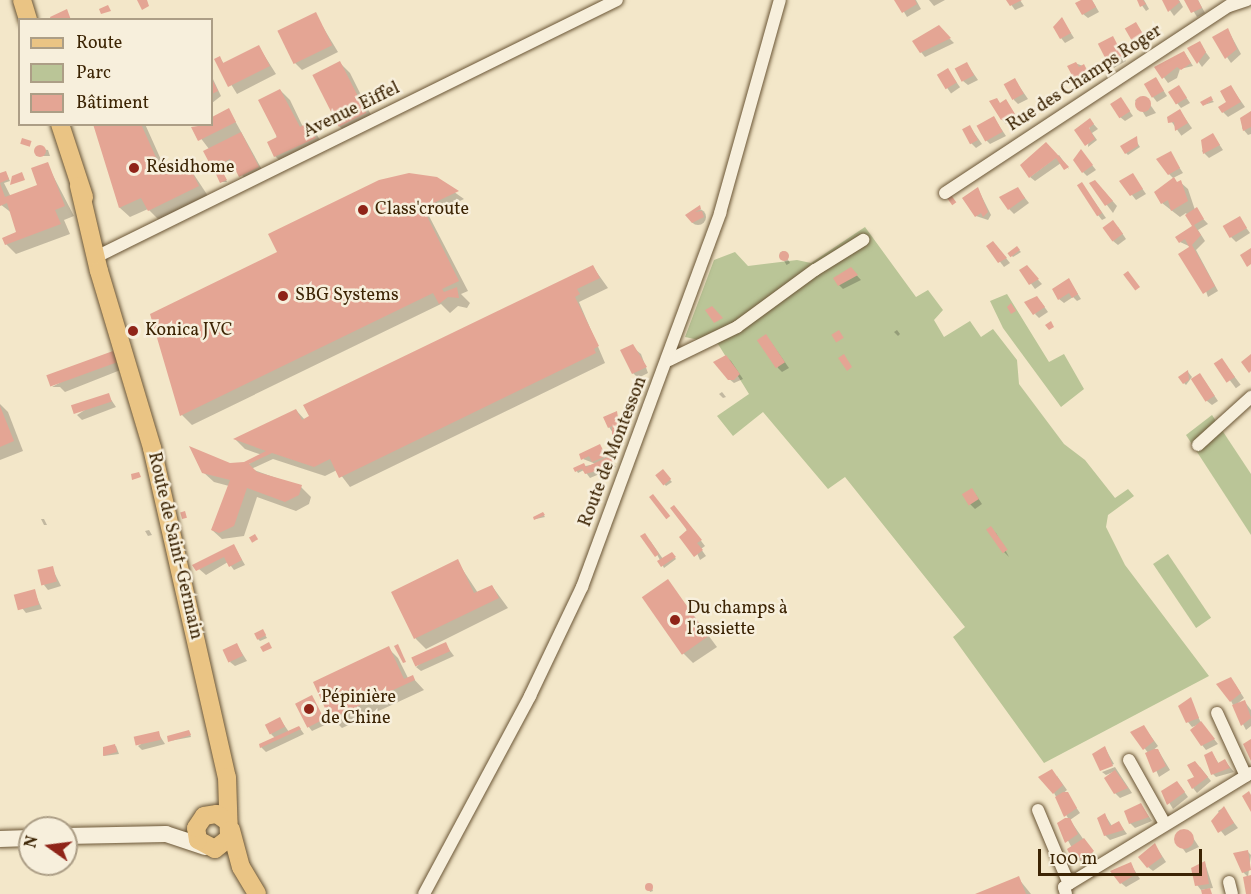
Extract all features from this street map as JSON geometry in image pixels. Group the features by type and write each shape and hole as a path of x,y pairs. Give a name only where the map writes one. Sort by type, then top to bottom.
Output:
{"main road":[{"path":"22,0 27,18"},
{"name":"Route de Saint-Germain","path":"61,126 117,306 117,323"},
{"name":"Route de Saint-Germain","path":"79,186 99,271 117,323 152,448 225,770 230,826 246,878 257,894"},
{"name":"Route de Saint-Germain","path":"203,817 221,791 225,770"},
{"path":"78,836 153,833 182,837 207,848 225,845 230,826 217,814 153,833"},
{"path":"203,817 196,836 207,848"},
{"path":"0,839 18,838"},
{"name":"Route de Saint-Germain","path":"207,848 246,878"}],"street":[{"name":"Avenue Eiffel","path":"102,254 617,0"},
{"name":"Route de Montesson","path":"424,894 564,627 669,360 720,213 780,0"},
{"name":"Rue des Champs Roger","path":"945,193 1229,6 1246,0"},
{"path":"669,360 737,327 815,270 863,240"},
{"path":"1198,445 1251,397"},
{"path":"1038,810 1068,889 1165,824 1249,775 1217,712"},
{"path":"1129,760 1165,824"}],"green space":[{"path":"865,227 916,297 928,290 943,310 934,320 944,337 970,321 981,337 993,329 1017,360 1019,384 1064,444 1085,460 1115,498 1128,489 1134,496 1108,515 1106,527 1125,565 1209,676 1044,763 953,637 965,627 845,477 828,489 763,412 733,436 717,416 749,394 718,344 685,337 714,260 735,252 748,266 797,260 811,263"},
{"path":"1007,294 1049,362 1064,354 1084,389 1061,407 1003,328 990,301"},
{"path":"1212,415 1251,474 1251,535 1186,435"},
{"path":"1168,554 1211,618 1196,628 1153,564"}],"building":[{"path":"137,0 147,0 149,6 142,10"},
{"path":"894,0 915,0 917,4 902,13"},
{"path":"1006,0 1022,0 1010,6"},
{"path":"1081,0 1092,0 1096,7 1082,15 1075,3"},
{"path":"1137,0 1143,0 1146,4 1140,7"},
{"path":"1162,0 1178,0 1180,2 1168,12"},
{"path":"1184,0 1198,0 1202,8 1191,13"},
{"path":"108,5 111,11 101,14 99,9"},
{"path":"67,9 70,18 50,18"},
{"path":"316,12 332,45 294,64 277,31"},
{"path":"1062,17 1071,33 1060,39 1053,27"},
{"path":"1136,22 1143,34 1132,41 1125,28"},
{"path":"939,25 951,38 920,53 912,41"},
{"path":"1228,28 1237,49 1225,59 1212,37"},
{"path":"1113,36 1123,56 1108,63 1098,44"},
{"path":"1200,41 1206,52 1197,64 1187,48"},
{"path":"259,45 270,66 228,87 214,59 220,56 223,63"},
{"path":"1184,51 1191,63 1181,70 1177,67 1162,79 1154,67"},
{"path":"340,61 366,113 339,127 312,75"},
{"path":"967,62 974,75 962,82 955,69"},
{"path":"1076,62 1079,67 1084,64 1089,74 1075,81 1067,66"},
{"path":"948,68 957,83 946,89 937,75"},
{"path":"1156,77 1164,91 1152,98 1144,84"},
{"path":"1015,78 1024,94 1012,100 1004,84"},
{"path":"213,81 218,91 213,94"},
{"path":"1179,85 1187,98 1176,105 1168,92"},
{"path":"1231,85 1241,102 1222,113 1218,107 1226,102 1220,91"},
{"path":"280,89 300,127 307,123 316,138 274,157 267,142 277,137 258,100"},
{"path":"1140,96 1146,96 1151,104 1149,110 1140,112 1135,107 1135,101"},
{"path":"1211,96 1213,100 1203,106 1200,102"},
{"path":"1121,97 1130,111 1119,118 1110,104"},
{"path":"997,98 1000,103 1006,99 1015,114 1011,118 1001,120 989,101"},
{"path":"229,108 236,122 198,141 191,127 213,126 213,116"},
{"path":"1180,109 1188,123 1175,131 1174,122 1168,123 1167,117"},
{"path":"1251,111 1251,127 1243,131 1240,118"},
{"path":"994,116 1003,132 985,141 977,126"},
{"path":"1090,118 1094,124 1089,128 1095,139 1085,146 1074,130"},
{"path":"970,125 978,140 970,144 962,129"},
{"name":"Résidhome","path":"94,126 142,126 163,173 187,162 199,186 148,211 141,198 119,208"},
{"path":"241,132 259,167 239,177 230,159 212,168 203,151"},
{"path":"1213,133 1220,145 1203,154 1201,140"},
{"path":"1137,136 1138,146 1125,154 1120,146"},
{"path":"22,138 32,141 30,147 20,144"},
{"path":"1046,142 1069,167 1064,170 1056,158 1029,178 1020,165"},
{"path":"42,145 46,151 42,157 38,157 34,149"},
{"path":"1081,149 1093,165 1082,173 1073,160"},
{"path":"1171,151 1180,168 1168,175 1156,159"},
{"path":"48,162 65,206 55,210 61,224 5,245 2,238 16,232 7,203 0,206 0,183 5,197 37,185 31,168"},
{"path":"221,169 227,180 220,183 215,172"},
{"path":"6,171 9,179 0,183 0,173"},
{"path":"22,172 25,180 10,185 12,176"},
{"path":"409,173 437,177 459,191 423,208 459,281 442,289 444,292 457,287 459,298 448,297 439,304 433,293 180,416 150,314 277,252 268,234 379,180"},
{"path":"1133,173 1143,189 1130,196 1119,181"},
{"path":"1174,177 1177,182 1181,180 1188,201 1171,211 1168,200 1161,204 1154,192"},
{"path":"1095,180 1113,201 1105,206 1089,183"},
{"path":"1082,182 1102,213 1097,216 1077,185"},
{"path":"978,187 988,212 983,217 981,213 975,217 962,198"},
{"path":"1018,187 1025,198 1008,210 999,197"},
{"path":"951,195 956,202 952,205 947,198"},
{"path":"700,205 701,209 695,212 702,211 704,217 692,223 685,215"},
{"path":"1197,207 1204,219 1194,225 1201,235 1192,245 1215,286 1203,294 1178,254 1189,247 1185,239 1179,243 1175,237 1192,226 1185,215"},
{"path":"1240,216 1247,228 1230,238 1223,226"},
{"path":"1113,220 1123,234 1112,241 1102,228"},
{"path":"993,241 1007,258 998,263 986,246"},
{"path":"1017,246 1020,250 1010,257 1007,253"},
{"path":"1251,248 1251,264 1247,267 1240,255"},
{"path":"784,251 788,252 788,260 784,261 780,260 779,256 780,252"},
{"path":"593,265 600,278 577,289 580,294 575,297 599,346 594,349 596,353 339,478 330,459 314,467 272,453 249,464 257,472 302,485 299,495 285,502 247,488 234,526 219,533 211,530 230,480 202,473 189,446 230,463 244,462 266,451 233,439 296,409 302,420 309,416 303,405"},
{"path":"1027,265 1039,279 1029,285 1019,270"},
{"path":"851,267 858,275 838,286 833,278"},
{"path":"1128,271 1140,287 1135,291 1123,275"},
{"path":"1069,278 1078,294 1072,298 1069,293 1058,300 1052,289"},
{"path":"1037,296 1045,307 1033,315 1024,302"},
{"path":"1011,303 1016,311 1011,314 1007,307"},
{"path":"712,306 723,318 714,323 705,310"},
{"path":"1051,321 1054,327 1049,330 1045,325"},
{"path":"839,330 844,338 836,342 831,335"},
{"path":"766,334 785,362 776,368 757,340"},
{"path":"633,344 647,367 632,374 620,350"},
{"path":"113,351 117,362 50,387 46,375"},
{"path":"844,354 852,367 847,371 838,358"},
{"path":"1251,354 1251,371 1249,373 1241,362"},
{"path":"726,355 740,374 734,380 728,380 713,362"},
{"path":"1222,358 1235,377 1227,383 1214,364"},
{"path":"1188,370 1189,380 1183,384 1178,377"},
{"path":"1200,373 1215,396 1205,402 1191,379"},
{"path":"109,393 112,402 74,414 71,405"},
{"path":"0,406 14,441 0,447"},
{"path":"617,411 620,431 612,435 612,426 608,428 603,417"},
{"path":"600,444 606,456 592,462 589,456 581,460 579,454"},
{"path":"610,456 613,462 593,472 585,474 582,469 575,472 573,468 584,463 586,467"},
{"path":"663,469 671,479 663,485 655,475"},
{"path":"139,472 141,477 132,480 131,474"},
{"path":"972,488 979,499 969,505 962,494"},
{"path":"653,494 670,516 666,519 649,497"},
{"path":"674,505 702,540 697,543 703,550 694,557 679,537 687,530 670,508"},
{"path":"185,511 187,518 182,519 180,512"},
{"path":"543,512 545,515 534,520 533,517"},
{"path":"991,526 1008,550 1003,553 986,529"},
{"path":"645,533 659,554 655,557 640,536"},
{"path":"255,534 258,539 252,543 249,538"},
{"path":"234,544 242,560 229,567 224,557 196,571 192,565"},
{"path":"672,552 676,557 661,567 657,561"},
{"path":"458,559 474,593 492,585 499,598 414,639 391,592"},
{"path":"53,566 57,582 41,585 37,570"},
{"path":"668,579 708,636 682,655 642,597"},
{"path":"35,589 39,604 18,610 14,595"},
{"path":"263,629 266,635 257,640 254,634"},
{"path":"269,642 272,648 263,652 260,647"},
{"path":"446,642 450,651 415,667 411,657"},
{"path":"237,643 243,656 228,662 222,650"},
{"path":"398,644 406,662 403,663 394,646"},
{"path":"389,646 404,679 413,675 415,680 330,719 313,682"},
{"path":"1231,677 1241,693 1230,702 1216,684"},
{"path":"312,695 324,719 307,728 295,704"},
{"path":"1191,697 1199,718 1186,723 1178,706"},
{"path":"1245,700 1251,718 1241,726 1232,705"},
{"path":"280,717 285,727 270,735 265,725"},
{"path":"1201,721 1215,739 1201,746 1190,730"},
{"path":"1144,725 1154,741 1143,750 1130,732"},
{"path":"299,726 301,729 260,748 259,744"},
{"path":"189,730 191,735 168,742 167,736"},
{"path":"159,731 161,740 136,746 134,737"},
{"path":"1251,739 1251,761 1243,744"},
{"path":"115,744 117,752 103,756 103,747"},
{"path":"1105,746 1113,766 1100,771 1092,754"},
{"path":"1158,749 1166,766 1153,773 1145,753"},
{"path":"1212,751 1218,763 1225,759 1230,768 1211,775 1204,755"},
{"path":"1195,761 1208,777 1192,789 1187,780 1194,777 1187,765"},
{"path":"1052,769 1063,785 1053,794 1038,777"},
{"path":"1115,770 1128,788 1114,794 1104,778"},
{"path":"1177,781 1185,792 1167,805 1161,791"},
{"path":"1249,791 1251,795 1251,812 1242,796"},
{"path":"1068,792 1077,808 1064,817 1055,797"},
{"path":"1141,803 1149,817 1129,824 1124,811"},
{"path":"1224,806 1234,823 1218,833 1211,821"},
{"path":"1105,813 1110,826 1119,821 1124,830 1104,836 1097,818"},
{"path":"1070,818 1078,834 1065,843 1057,823"},
{"path":"1184,829 1191,832 1194,839 1191,846 1184,849 1177,846 1174,839 1177,832"},
{"path":"1084,838 1094,851 1082,861 1077,853 1071,857 1067,849"},
{"path":"1155,843 1162,857 1147,868 1138,857"},
{"path":"1248,850 1251,870 1242,873 1233,853"},
{"path":"1205,861 1209,884 1195,886 1191,868"},
{"path":"1131,862 1136,874 1120,884 1110,871"},
{"path":"1251,875 1251,894 1246,894 1243,877"},
{"path":"1019,876 1026,894 975,894"},
{"path":"649,883 653,887 649,891 645,887"},
{"path":"1210,888 1212,894 1202,894 1201,890"}],"place":[{"name":"Résidhome","path":"134,168"},
{"name":"Class'croute","path":"363,210"},
{"name":"SBG Systems","path":"283,296"},
{"name":"Konica JVC","path":"133,331"},
{"name":"Du champs à l'assiette","path":"675,620"},
{"name":"Pépinière de Chine","path":"309,709"}]}
